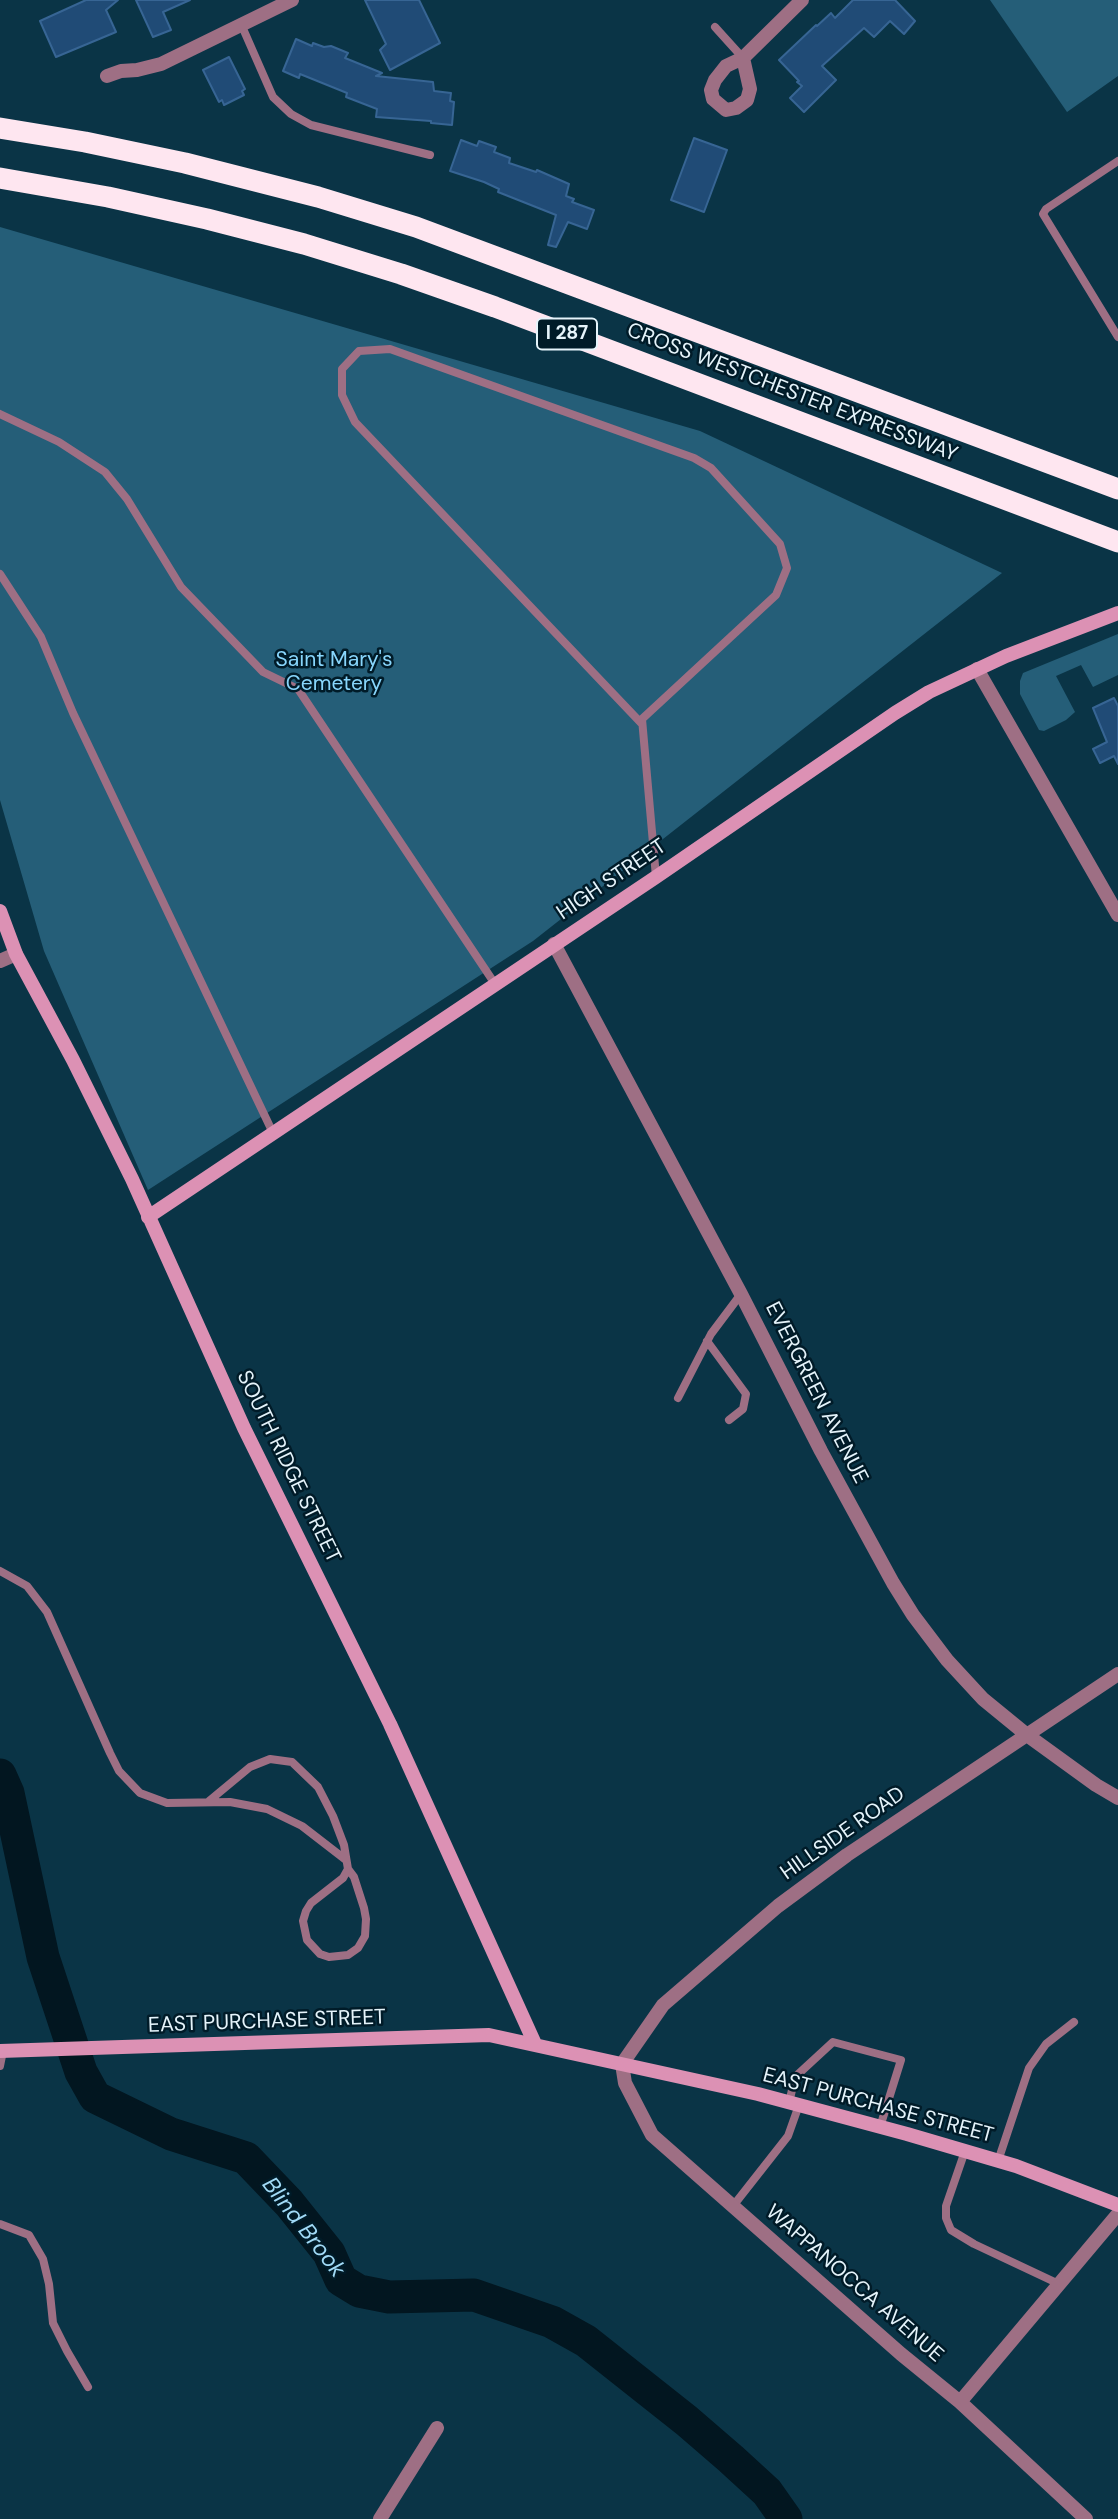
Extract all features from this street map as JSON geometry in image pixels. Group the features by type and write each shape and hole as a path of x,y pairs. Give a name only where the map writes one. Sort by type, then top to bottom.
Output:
{"highway":[{"name":"CROSS WESTCHESTER EXPRESSWAY","path":"0,128 197,165 394,219 1118,489"},
{"name":"CROSS WESTCHESTER EXPRESSWAY","path":"0,178 119,199 207,219 315,247 401,274 1118,542"}],"street":[{"path":"743,58 802,0"},
{"path":"107,76 160,64 283,2"},
{"name":"HIGH STREET","path":"148,1217 656,877 895,713 929,692 977,669 1118,613"},
{"path":"977,669 1118,915"},
{"name":"SOUTH RIDGE STREET","path":"0,911 16,954 73,1060 244,1428 390,1724 535,2044"},
{"name":"EVERGREEN AVENUE","path":"554,944 741,1294 821,1451 892,1583 913,1615 947,1660 974,1689 1027,1735 1118,1798"},
{"path":"0,961 16,954"},
{"name":"HILLSIDE ROAD","path":"622,2064 663,2005 778,1906 847,1855 1118,1674"},
{"name":"EAST PURCHASE STREET","path":"1,2056 489,2035 794,2104 880,2127 998,2161 1118,2205"},
{"name":"WAPPANOCCA AVENUE","path":"622,2064 625,2083 652,2135 901,2354 960,2402 1086,2519"},
{"path":"960,2402 1118,2214"},
{"path":"380,2519 437,2428"}],"lane":[{"path":"241,24 272,97 291,114 311,125 429,155"},
{"path":"715,27 743,58"},
{"path":"1118,162 1046,209 1043,214 1118,337"},
{"path":"642,724 355,422 342,395 342,369 359,351 390,349 694,458 710,468 780,544 787,568 776,595 642,719 656,877"},
{"path":"0,414 59,442 105,472 127,499 181,587 262,672 298,689 495,984"},
{"path":"0,575 41,637 73,713 273,1133"},
{"path":"678,1398 707,1341 741,1294"},
{"path":"707,1341 746,1394 743,1409 729,1420"},
{"path":"0,1571 27,1586 47,1612 110,1753 130,1784 152,1799 167,1803 182,1805 209,1801 250,1804 281,1814 302,1826 347,1865 354,1877 364,1908 365,1936 358,1948 348,1955 329,1958 320,1954 307,1940 303,1921 311,1903 343,1878 347,1865 344,1845 318,1787 292,1762 281,1759 260,1762 209,1801"},
{"path":"998,2161 1029,2068 1046,2044 1074,2022"},
{"path":"733,2206 788,2136 794,2104 795,2077 833,2042 901,2060 880,2127"},
{"path":"965,2151 946,2206 946,2218 951,2230 974,2244 1059,2284"},
{"path":"0,2224 29,2235 43,2259 53,2323 88,2386"}],"green space":[{"path":"990,0 1118,0 1118,76 1067,112"},
{"name":"Saint Mary's Cemetery","path":"0,227 700,431 1002,573 533,941 148,1190 44,951 0,800"},
{"path":"1118,634 1118,675 1093,687 1081,665 1056,676 1075,712 1066,720 1044,731 1039,730 1020,694 1023,673"}],"building":[{"path":"86,0 118,0 106,10 116,32 56,57 40,21"},
{"path":"136,0 190,0 163,12 171,30 153,37"},
{"path":"365,0 419,0 440,43 390,70 380,50 386,44"},
{"path":"853,0 895,0 915,21 904,34 890,21 874,37 864,28 822,66 836,80 804,112 790,98 802,86 779,60 816,25 831,13 835,18"},
{"path":"296,39 312,46 313,43 324,47 331,46 348,53 345,58 382,73 376,76 433,82 434,91 451,93 450,101 454,102 452,125 376,117 377,109 346,97 347,93 300,74 299,78 283,71"},
{"path":"229,57 245,89 242,91 244,95 224,105 222,100 219,102 203,70"},
{"path":"694,138 727,150 704,212 671,200"},
{"path":"461,140 477,146 479,141 496,147 494,152 510,158 509,163 536,172 537,170 569,184 566,196 574,199 572,202 594,210 587,229 568,222 556,247 548,245 556,215 498,192 499,189 484,182 450,171"},
{"path":"1114,698 1118,706 1118,764 1114,756 1100,763 1093,749 1107,742 1093,708"}],"waterway":[{"name":"Blind Brook","path":"0,1775 8,1793 43,1957 81,2072 95,2097 171,2134 246,2158 289,2203 329,2253 341,2280 359,2291 389,2297 474,2295 552,2322 586,2341 731,2459 767,2492 786,2519"}]}
